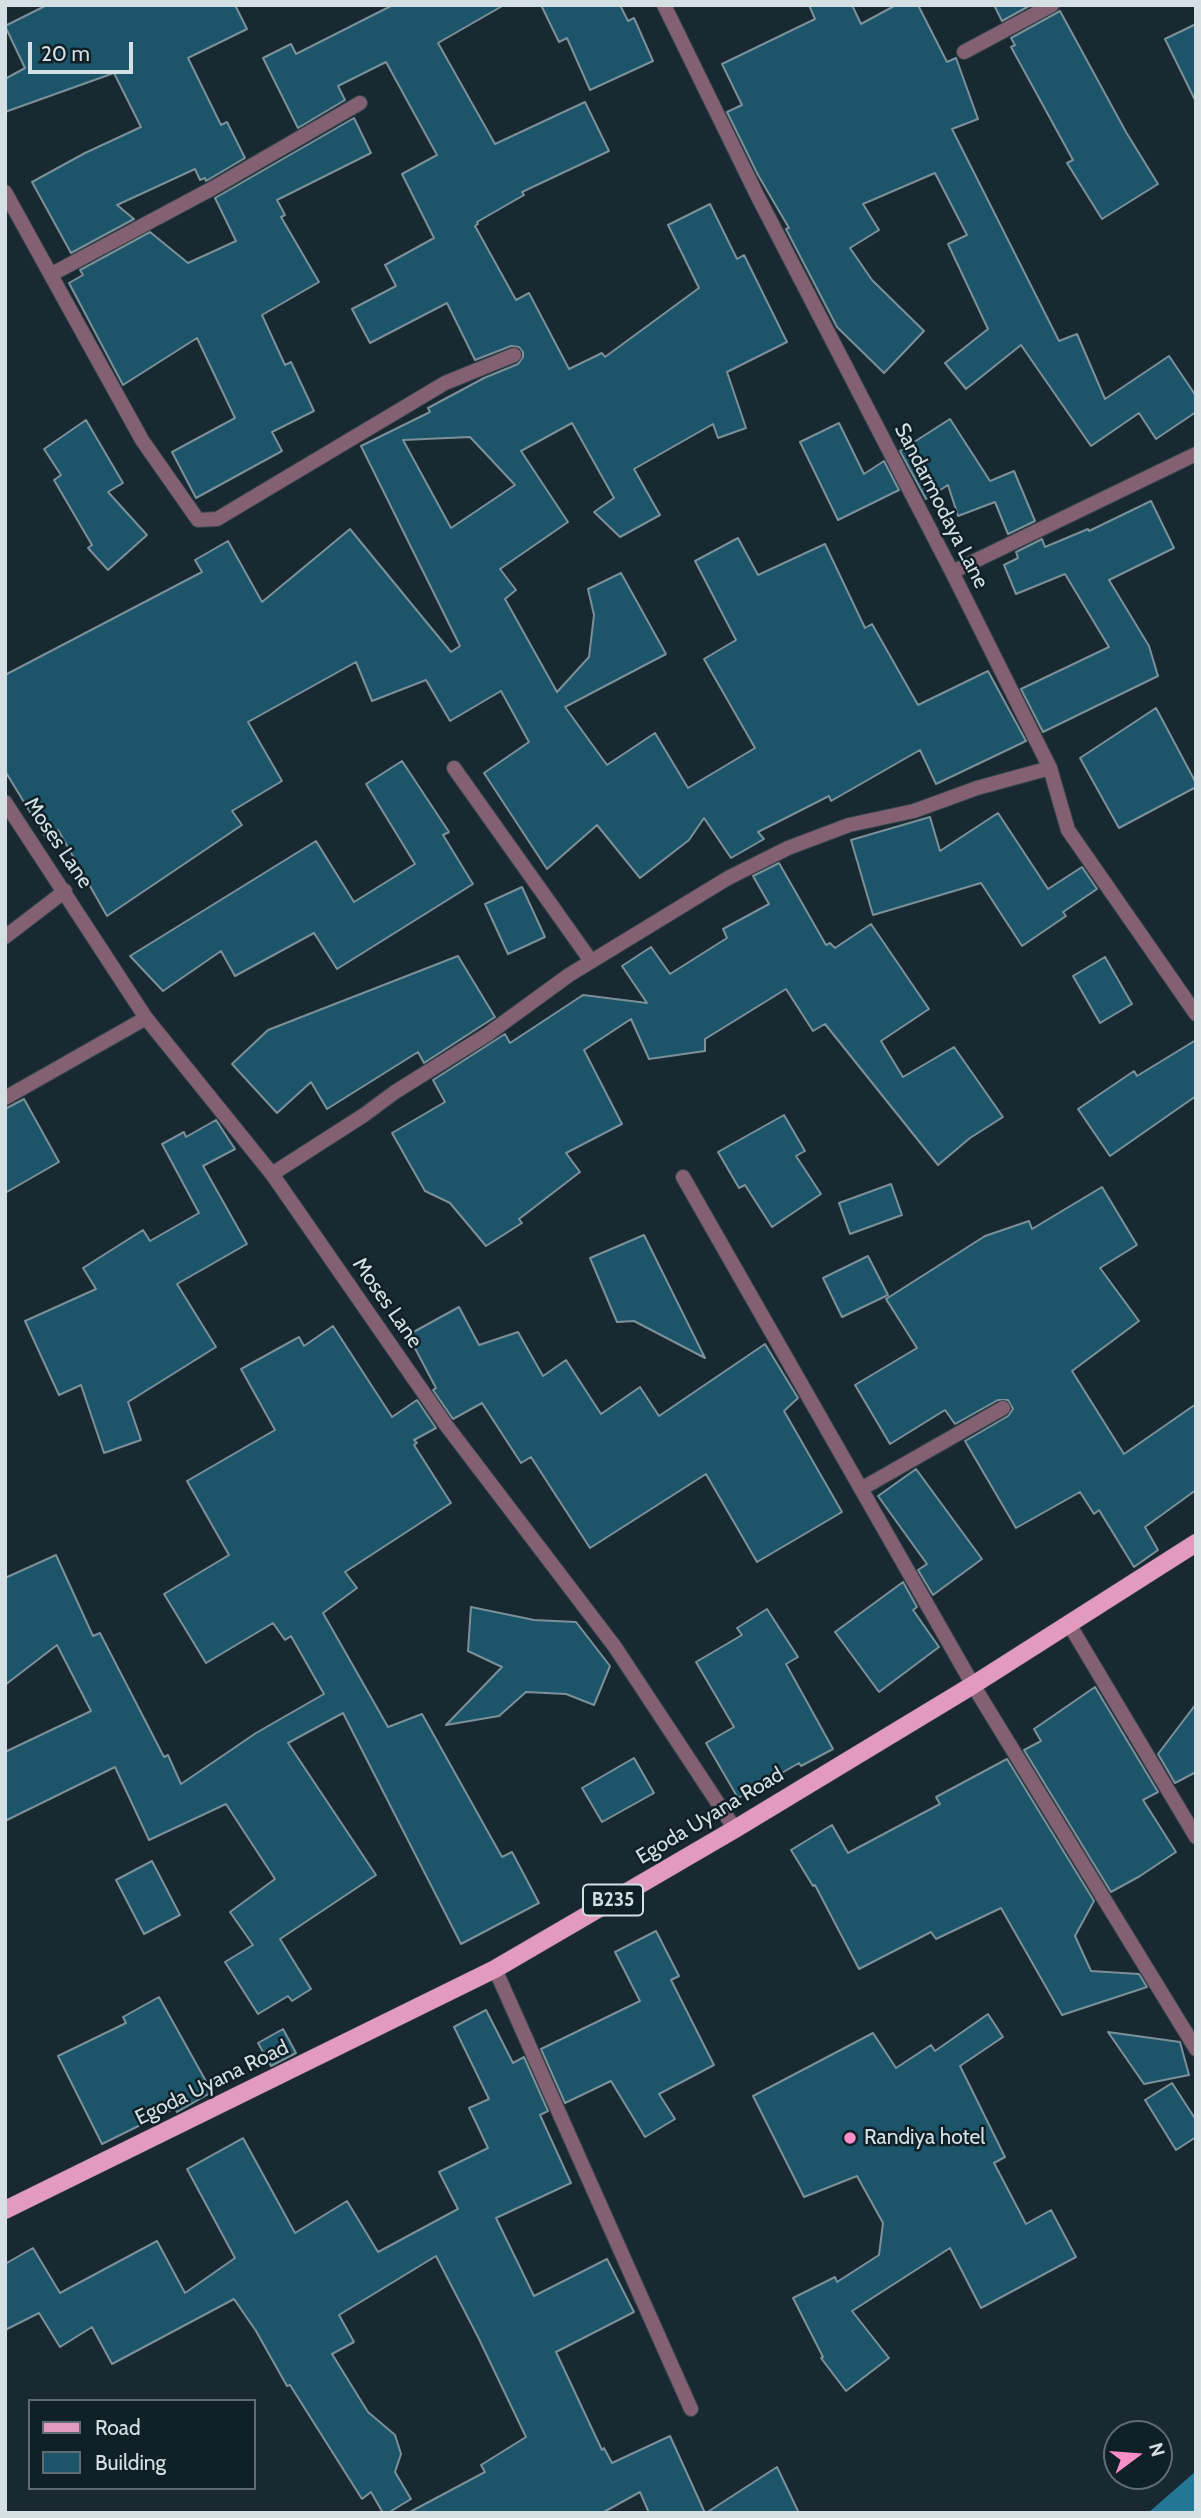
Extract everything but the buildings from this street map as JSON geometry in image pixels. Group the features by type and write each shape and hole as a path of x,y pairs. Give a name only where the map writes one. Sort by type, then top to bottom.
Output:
{"main road":[{"name":"Egoda Uyana Road","path":"5,2210 495,1969 735,1829 973,1685 1196,1543"}],"street":[{"name":"Sandarmodaya Lane","path":"664,5 757,195 1050,768 1068,830 1196,1014"},
{"path":"964,52 1052,5"},
{"path":"52,274 213,188 360,103"},
{"path":"5,191 142,440 198,520 217,519 445,383 514,355"},
{"path":"952,572 1196,454"},
{"path":"454,768 590,961"},
{"path":"272,1174 488,1034 529,1002 590,961 728,878 789,848 849,825 914,811 977,788 1050,768"},
{"name":"Moses Lane","path":"5,802 146,1018 272,1174 446,1425 615,1647 735,1829"},
{"path":"5,937 65,891"},
{"path":"5,1098 146,1018"},
{"path":"683,1177 973,1685 1196,2049"},
{"path":"861,1489 1003,1408"},
{"path":"1069,1624 1196,1837"},
{"path":"495,1969 691,2409"}],"water":[{"path":"1196,2471 1196,2513 1148,2513"}],"place":[{"name":"Randiya hotel","path":"850,2138"}]}
